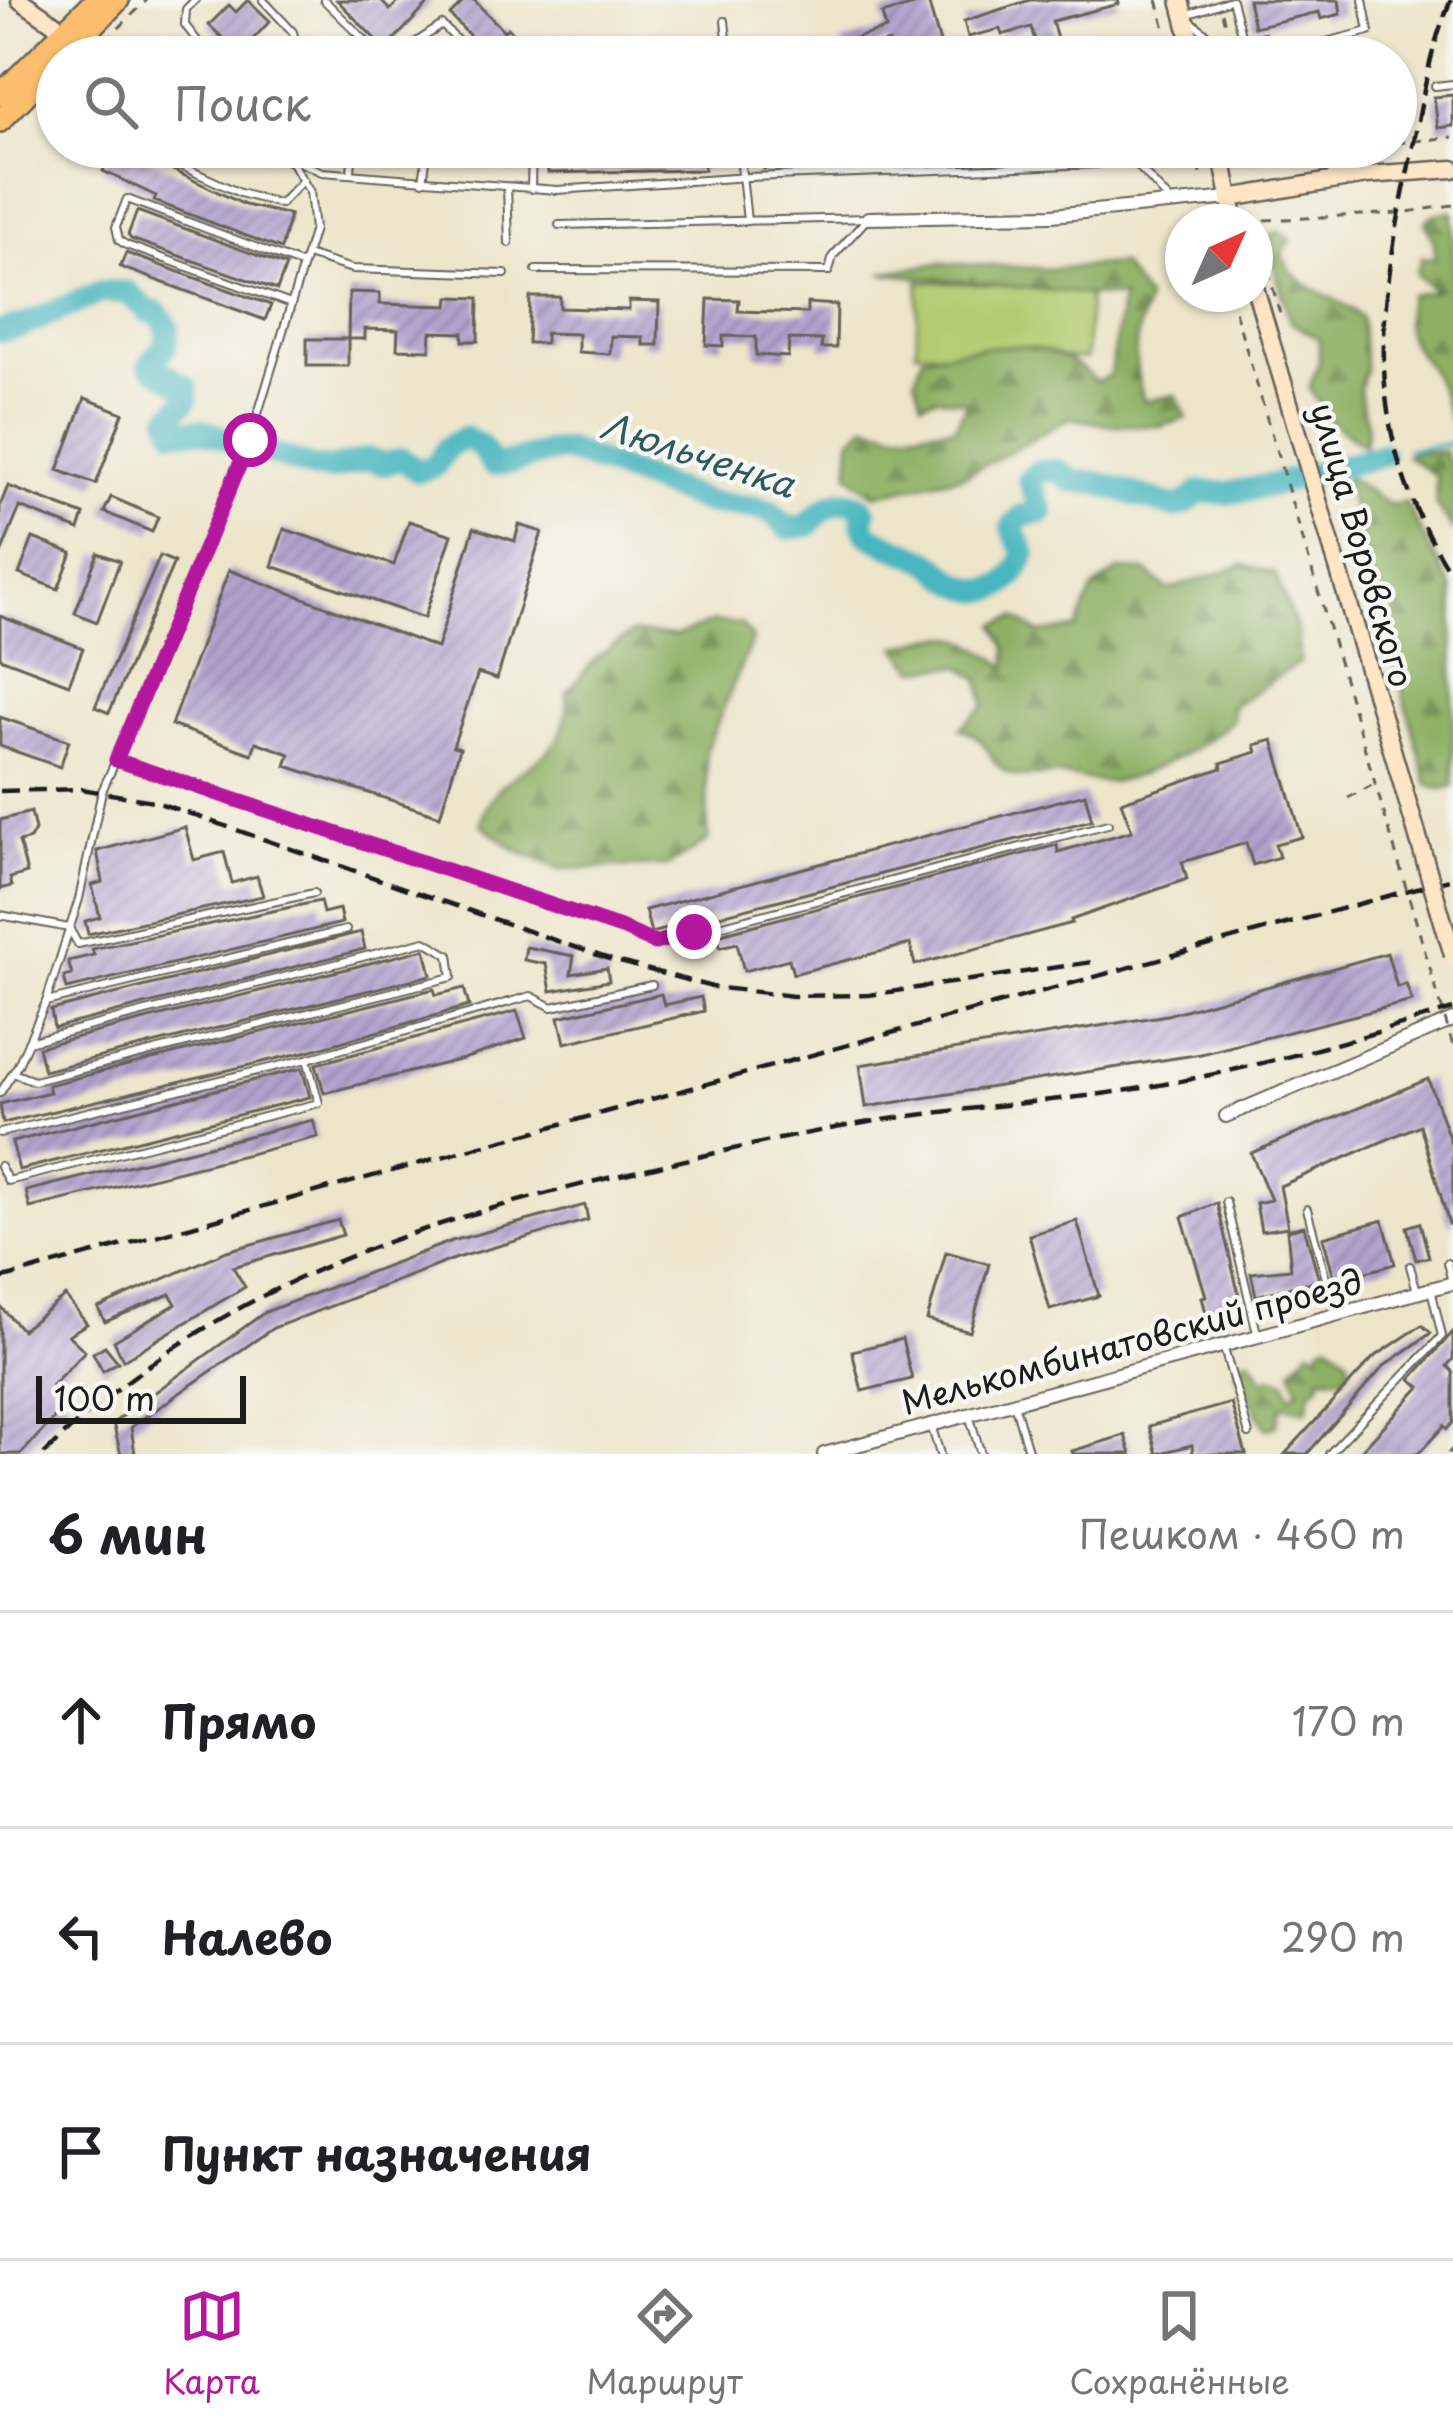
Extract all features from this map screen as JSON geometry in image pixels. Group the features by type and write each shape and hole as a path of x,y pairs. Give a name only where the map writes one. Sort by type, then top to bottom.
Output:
{"highway":[{"path":"74,36 96,0"},
{"path":"79,36 118,0"},
{"path":"0,95 36,69"},
{"path":"0,121 36,81"}],"main road":[{"path":"20,0 54,36"},
{"path":"1224,168 1231,204"},
{"path":"1230,199 1336,179 1453,169"},
{"name":"улица Воровского","path":"1262,312 1453,956"}],"street":[{"path":"1190,204 1230,199"},
{"path":"868,218 1052,215 1165,207"},
{"path":"1226,1117 1453,1020"},
{"name":"Мелькомбинатовский проезд","path":"824,1454 1453,1283"}],"lane":[{"path":"194,36 185,25 186,9 195,0"},
{"path":"263,0 293,36"},
{"path":"324,0 358,36"},
{"path":"1182,8 1231,0 1241,36"},
{"path":"1350,36 1369,31 1363,0"},
{"path":"1182,8 1213,36"},
{"path":"724,21 726,36"},
{"path":"426,36 442,25 453,36"},
{"path":"1435,86 1453,84"},
{"path":"185,168 240,194 280,204 303,180"},
{"path":"0,1093 46,1002 70,928 101,791 250,440 314,229 313,205 295,168"},
{"path":"313,168 531,189 988,168"},
{"path":"351,168 351,172"},
{"path":"423,182 425,168"},
{"path":"531,189 532,168"},
{"path":"741,168 747,221"},
{"path":"1140,168 1172,204"},
{"path":"1331,168 1336,179"},
{"path":"1366,168 1367,175"},
{"path":"507,187 509,242"},
{"path":"291,304 126,244 119,240 116,227 128,199 303,265"},
{"path":"559,225 868,218"},
{"path":"536,270 829,271 833,256 868,218"},
{"path":"307,255 352,269 505,274"},
{"path":"116,760 655,943 1108,824"},
{"path":"70,928 78,944 314,893"},
{"path":"0,915 70,928"},
{"path":"46,1002 346,930"},
{"path":"13,1073 34,1081 452,977 449,955 425,941 28,1042"},
{"path":"0,1133 307,1059 531,997 552,1007 652,985"},
{"path":"0,1166 8,1181 319,1103 307,1059"},
{"path":"1226,1202 1257,1336"},
{"path":"1307,1209 1336,1315"},
{"path":"1447,1262 1453,1283"},
{"path":"1329,1454 1442,1336 1410,1266"},
{"path":"1223,1346 1249,1434"},
{"path":"1014,1402 1029,1454"},
{"path":"969,1414 982,1454"},
{"path":"931,1425 940,1454"}],"path":[{"path":"111,36 147,0"},
{"path":"1157,0 1167,36"},
{"path":"1219,3 1229,36"},
{"path":"1417,140 1453,137"},
{"path":"1200,168 1202,182"},
{"path":"1273,220 1400,213 1453,205"},
{"path":"1235,312 1453,1046"},
{"path":"1348,798 1374,784"},
{"path":"1448,1454 1453,1448"}],"green space":[{"path":"1453,211 1453,428 1439,386 1409,338 1405,321 1410,295 1435,291 1416,274 1422,257 1435,259 1425,222"},
{"path":"1279,231 1291,240 1282,255 1297,277 1361,318 1365,369 1359,391 1367,425 1364,446 1329,420 1309,389 1319,362 1319,339 1290,322 1273,262 1273,234"},
{"path":"941,263 1051,269 1120,264 1147,300 1136,350 1144,401 1176,395 1187,418 1162,426 1070,418 968,474 875,495 849,474 851,439 866,425 897,432 955,427 967,402 936,397 922,402 915,378 923,356 1014,346 1057,355 1096,382 1110,375 1122,298 882,273"},
{"path":"919,281 1089,290 1086,359 916,351"},
{"path":"1445,452 1453,472 1453,530 1436,504 1436,476 1407,456"},
{"path":"1347,477 1391,505 1405,502 1453,590 1453,787 1428,785"},
{"path":"1243,565 1275,573 1297,631 1300,662 1233,706 1232,720 1210,738 1130,778 1101,782 1006,772 978,738 960,728 985,705 980,680 961,666 915,669 897,647 955,637 1007,667 1007,648 996,625 1016,617 1038,633 1076,629 1093,589 1119,570 1146,571 1168,590"},
{"path":"713,622 741,624 753,638 706,750 708,841 668,866 560,869 515,850 481,824 501,787 558,739 567,693 597,657 632,633 676,636"},
{"path":"1329,1342 1349,1359 1343,1377 1320,1376 1307,1411 1282,1405 1277,1425 1266,1429 1236,1371 1244,1359 1251,1359 1265,1381 1270,1377 1285,1380 1291,1395 1299,1390 1292,1369 1310,1348 1320,1353 1320,1347"}],"building":[{"path":"248,0 270,21 256,36 220,36 209,25 229,5 236,12"},
{"path":"337,0 380,0 390,10 400,0 432,0 397,36 372,36"},
{"path":"465,0 474,0 504,31 508,28 515,36 470,36 450,15"},
{"path":"1030,0 1118,0 1119,4 1052,21 1056,36 1034,36 1031,27 1002,35 1000,29 968,36 964,21"},
{"path":"1248,0 1339,0 1341,14 1321,19 1319,12 1254,27"},
{"path":"928,1 938,36 862,36 886,29 882,14"},
{"path":"1453,95 1453,126 1438,128 1434,97"},
{"path":"168,168 245,205 290,215 281,249 154,201 156,196 103,171"},
{"path":"548,168 704,168 704,170 548,173"},
{"path":"137,211 286,266 277,290 131,239 128,235"},
{"path":"126,253 271,305 265,320 120,267"},
{"path":"349,292 380,293 380,304 448,306 449,297 479,298 478,341 463,341 463,333 431,332 430,350 397,349 398,330 365,329 365,339 348,339"},
{"path":"530,297 560,297 560,308 629,310 629,301 659,302 658,345 643,345 643,337 611,336 610,354 578,352 578,334 545,333 545,343 528,343"},
{"path":"708,299 739,300 738,311 807,313 807,303 837,305 836,348 821,348 822,340 789,339 788,357 756,355 756,337 723,336 723,346 706,345"},
{"path":"307,339 348,339 348,366 307,366"},
{"path":"85,398 123,413 96,484 58,470"},
{"path":"8,486 84,515 79,530 20,507 0,556 0,506"},
{"path":"111,497 158,517 152,532 104,512"},
{"path":"409,521 452,535 424,618 272,566 284,529 394,565"},
{"path":"519,525 542,532 497,679 478,673 453,746 460,748 440,816 286,766 290,754 256,742 252,754 171,725 229,570 437,648 474,528 515,541"},
{"path":"33,538 72,553 58,589 19,574"},
{"path":"98,553 120,561 97,622 75,613"},
{"path":"160,556 174,562 109,713 95,707"},
{"path":"0,616 83,648 69,684 0,658"},
{"path":"0,717 69,741 60,767 0,746"},
{"path":"1273,740 1302,837 1275,844 1279,857 1253,865 1246,843 1182,862 1187,879 1072,923 915,965 910,944 793,974 789,959 744,971 737,943 720,947 717,935 1057,845 1058,852 1132,831 1121,802 1222,768 1221,763 1257,752 1255,745"},
{"path":"1085,794 1092,820 651,933 645,910"},
{"path":"31,812 35,830 30,839 19,842 27,873 10,878 12,886 0,889 0,820"},
{"path":"185,827 194,860 224,852 232,883 257,876 263,896 88,934 85,921 100,917 92,885 103,882 97,851"},
{"path":"320,901 323,913 339,909 342,923 67,989 64,977 72,975 68,961 94,955 92,949"},
{"path":"361,932 365,949 54,1028 51,1010"},
{"path":"526,947 574,956 571,974 607,968 609,981 551,991 546,964 524,960"},
{"path":"425,949 431,975 44,1071 38,1047"},
{"path":"1387,953 1397,987 1406,984 1412,1001 1201,1054 866,1107 860,1065 1167,1015"},
{"path":"464,988 469,1006 305,1052 3,1123 0,1104 50,1092 48,1085 434,989 436,995"},
{"path":"661,994 664,1005 701,997 704,1011 565,1043 559,1017"},
{"path":"517,1011 526,1038 463,1059 324,1093 316,1064"},
{"path":"302,1068 310,1097 19,1170 12,1142"},
{"path":"1428,1079 1453,1149 1453,1223 1449,1224 1420,1125 1280,1186 1288,1227 1261,1231 1256,1203 1271,1200 1251,1153"},
{"path":"313,1120 318,1137 30,1208 26,1191"},
{"path":"1217,1203 1242,1308 1207,1317 1202,1297 1206,1296 1182,1217"},
{"path":"585,1205 588,1220 457,1258 273,1328 131,1427 135,1454 121,1454 113,1423 265,1312 452,1241"},
{"path":"338,1220 343,1235 233,1267 245,1287 123,1360 114,1341 176,1304 170,1294 105,1322 98,1308 227,1251"},
{"path":"1383,1220 1395,1264 1335,1281 1323,1237"},
{"path":"1077,1221 1099,1296 1050,1310 1029,1235"},
{"path":"1420,1223 1429,1257 1416,1260 1407,1227"},
{"path":"1304,1226 1319,1280 1256,1296 1251,1273 1291,1269 1287,1230"},
{"path":"946,1252 989,1264 970,1332 927,1320"},
{"path":"65,1296 87,1324 68,1335 85,1351 52,1385 69,1402 21,1454 0,1454 0,1306 22,1330"},
{"path":"1422,1325 1431,1333 1384,1366 1307,1454 1285,1454 1373,1358"},
{"path":"1453,1332 1453,1359 1447,1366 1453,1372 1453,1423 1447,1429 1444,1426 1418,1454 1358,1454 1420,1387 1411,1379"},
{"path":"902,1339 912,1379 862,1391 852,1351"},
{"path":"105,1346 118,1362 103,1371 93,1353"},
{"path":"1231,1403 1246,1454 1193,1454 1192,1445 1157,1454 1149,1426"},
{"path":"1125,1435 1131,1454 1072,1451"}],"waterway":[{"name":"Люльченка","path":"0,331 101,292 127,292 148,311 158,313 168,328 166,345 150,364 187,388 186,400 170,417 175,430 202,430 313,468 402,459 418,471 435,466 448,447 464,438 479,445 492,464 568,451 708,503 771,512 788,528 809,525 828,507 850,502 865,511 863,524 868,534 930,562 964,585 986,590 1005,584 1025,554 1012,528 1022,516 1042,512 1029,480 1039,471 1057,470 1072,481 1098,483 1174,507 1200,492 1228,493 1272,485 1382,455"},
{"name":"Люльченка","path":"1407,450 1453,444"}],"railway":[{"path":"1417,128 1432,56 1451,0"},
{"path":"1409,168 1385,318 1389,420 1402,471 1423,523 1453,577"},
{"path":"0,791 81,789 153,801 609,959 712,987 793,996 869,995 1099,961"},
{"path":"0,1279 1453,878"},
{"path":"44,1454 108,1396 243,1306 387,1242 464,1217 625,1174 838,1127 1192,1079 1453,1009"}],"route":[{"path":"250,440 116,760 655,943 694,932"}]}
